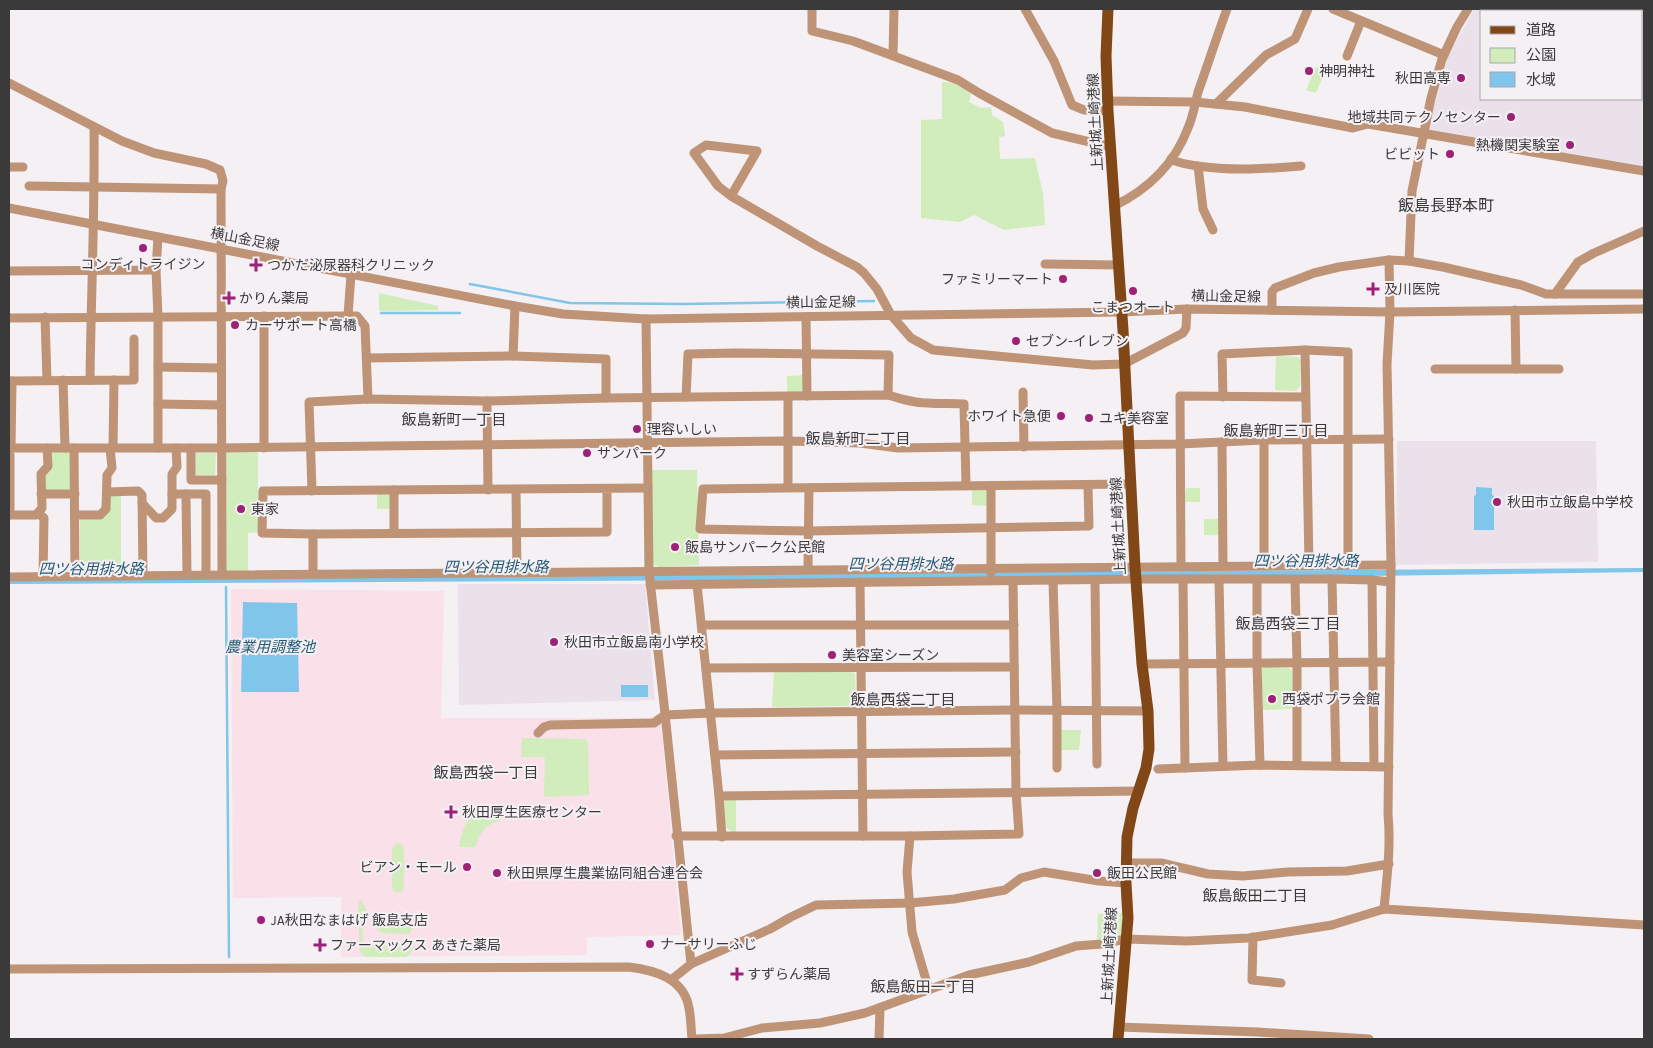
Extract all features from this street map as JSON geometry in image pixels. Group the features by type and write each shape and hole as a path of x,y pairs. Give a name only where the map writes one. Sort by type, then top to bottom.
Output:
{"main road":[{"name":"上新城土崎港線","path":"1108,9 1106,56 1108,106 1135,573 1142,664 1148,711 1148,759 1127,837 1126,883 1128,918 1118,1039"}],"street":[{"path":"812,9 812,30 853,41 958,80 1052,133 1111,147"},
{"path":"893,56 894,9"},
{"path":"1025,9 1054,61 1072,105 1084,110 1108,106 1195,102 1245,107 1353,128 1368,124 1644,171"},
{"path":"1114,206 1133,197 1148,186 1161,173 1182,142 1189,126 1195,102 1227,9"},
{"path":"1216,104 1266,55 1295,39 1308,9"},
{"path":"1333,9 1444,56"},
{"path":"1409,261 1412,191 1437,76 1457,27 1468,9"},
{"path":"1347,56 1361,21"},
{"path":"9,83 122,141 154,153 206,164 220,170 223,181 221,190 220,248 222,317 222,574"},
{"path":"90,380 94,225 94,127"},
{"path":"731,196 757,151 706,145 694,153 718,186 731,196 857,267 877,289 891,315 911,338 933,350 1093,365 1124,364 1183,333 1186,328 1187,309"},
{"path":"1171,159 1176,163 1214,169 1253,170 1301,166"},
{"path":"1198,166 1203,209 1213,230"},
{"path":"9,167 23,167"},
{"path":"28,186 221,190"},
{"name":"横山金足線","path":"9,208 562,314 646,319 1121,312 1187,309 1390,312 1644,309"},
{"path":"1555,294 1578,262 1644,231"},
{"path":"158,237 156,270 158,448"},
{"path":"1384,909 1390,839 1388,814 1391,573 1386,364 1390,312 1389,260"},
{"path":"1272,310 1272,292 1275,288 1314,273 1339,267 1389,260 1409,261 1521,284 1546,294 1644,294"},
{"path":"1045,264 1118,265"},
{"path":"9,271 156,270"},
{"path":"348,316 351,274"},
{"path":"513,356 515,306"},
{"path":"1515,310 1516,369"},
{"path":"264,316 264,448"},
{"path":"9,318 356,316 365,326 368,399"},
{"path":"806,316 807,396"},
{"path":"45,317 47,380"},
{"path":"646,319 649,578 691,964"},
{"path":"47,448 48,466 42,474 42,508 36,516 10,515 10,381 134,380 134,339"},
{"path":"1304,350 1309,565"},
{"path":"1223,396 1222,354 1304,350 1348,352 1348,565"},
{"path":"686,397 688,354 889,355 888,395"},
{"path":"367,358 513,356 606,358 606,398"},
{"path":"158,367 221,368"},
{"path":"1435,369 1559,369"},
{"path":"63,380 65,448"},
{"path":"75,515 100,515 106,509 107,475 112,468 114,380"},
{"path":"1023,392 1024,447"},
{"path":"312,491 309,402 368,399 487,401 888,395 912,402 928,404 941,402 964,404 966,485"},
{"path":"1181,567 1180,396 1305,397"},
{"path":"788,397 788,487"},
{"path":"487,401 488,490"},
{"path":"158,404 221,406"},
{"path":"10,451 47,448 264,448 788,441 860,444 898,448 1024,447 1180,444 1264,440 1389,439"},
{"path":"1264,440 1264,566"},
{"path":"1222,442 1223,566"},
{"path":"74,448 75,575"},
{"path":"142,503 156,518 162,518 172,508 172,474 177,467 176,448"},
{"path":"191,448 191,480 222,480"},
{"path":"1088,486 1089,526 808,530 700,529 703,489 1131,484"},
{"path":"991,486 991,573"},
{"path":"607,489 607,532 262,533 262,491 648,488"},
{"path":"808,488 808,569"},
{"path":"394,490 394,533"},
{"path":"516,490 517,573"},
{"path":"107,492 138,491 142,495 142,575"},
{"path":"42,494 75,494"},
{"path":"172,494 206,494 206,574"},
{"path":"186,494 187,574"},
{"path":"38,512 44,518 43,576"},
{"path":"206,527 222,526"},
{"path":"313,534 313,573"},
{"path":"9,576 517,573 649,578 698,584 860,582 991,573 1013,581 1095,580 1181,567 1223,566 1348,565 1391,573"},
{"path":"649,578 808,569 991,573 1135,573 1182,579 1219,580 1372,580 1391,573"},
{"path":"1182,579 1185,664 1185,768"},
{"path":"1332,579 1336,766"},
{"path":"1095,580 1098,710 1097,764"},
{"path":"1219,580 1222,663 1222,766"},
{"path":"1257,580 1260,764"},
{"path":"1295,580 1297,765"},
{"path":"1372,580 1374,766"},
{"path":"676,836 1019,834 1016,792 1013,581"},
{"path":"1053,581 1058,710 1057,768"},
{"path":"860,582 863,836"},
{"path":"698,584 722,837"},
{"path":"703,625 1014,625"},
{"path":"1142,664 1390,662"},
{"path":"707,668 1014,666"},
{"path":"538,733 544,727 550,725 654,722 665,715 711,713 1015,710 1148,711"},
{"path":"715,755 1016,752"},
{"path":"1158,768 1260,764 1389,766"},
{"path":"719,796 1138,791"},
{"path":"910,836 907,872 912,932 929,990"},
{"path":"1127,864 1161,862 1219,876 1243,876 1288,872 1348,871 1389,864"},
{"path":"671,980 691,964 770,929 816,905 910,903 954,899 1005,890 1021,878 1044,872 1099,881 1126,883"},
{"path":"697,1039 724,1038 762,1028 820,1022 880,1008 969,975 1029,962 1076,946 1102,944 1126,939 1187,941 1253,937 1332,925 1384,909 1644,925"},
{"path":"1253,937 1252,980 1281,983"},
{"path":"9,969 629,967 648,969 668,976 682,990 689,1006 692,1039"},
{"path":"879,1039 880,1008"},
{"path":"1119,1027 1257,1032 1369,1039"}],"shaded area":[{"name":"秋田高専","path":"1474,9 1644,9 1644,167 1426,131 1447,58"},
{"name":"秋田市立飯島中学校","path":"1397,441 1596,441 1598,562 1396,565"},
{"name":"秋田市立飯島南小学校","path":"458,584 645,584 655,700 459,705"},
{"name":"秋田厚生医療センター","path":"231,589 444,591 441,718 648,718 660,714 681,935 587,937 587,955 341,957 341,897 233,898"}],"green space":[{"path":"1316,67 1325,71 1316,93 1306,90"},
{"path":"942,82 957,83 971,94 969,102 981,108 991,107 992,115 1003,122 1005,136 999,137 1000,159 1035,158 1043,194 1045,225 1004,230 974,215 960,222 921,218 921,120 942,119"},
{"path":"379,293 438,306 438,310 379,311"},
{"path":"1276,356 1298,357 1301,360 1300,386 1296,391 1275,390"},
{"path":"804,375 804,389 801,392 787,392 787,376"},
{"path":"226,451 258,451 258,532 248,533 248,571 226,571"},
{"path":"51,452 71,452 72,490 45,491 45,476"},
{"path":"196,453 216,453 215,475 195,475"},
{"path":"652,470 697,470 699,565 660,567 652,564"},
{"path":"972,488 986,488 989,491 988,506 972,505"},
{"path":"1186,488 1200,488 1200,502 1185,502"},
{"path":"377,493 389,493 391,496 391,509 377,509"},
{"path":"110,495 121,495 121,568 80,569 80,519 102,519 110,509"},
{"path":"1204,519 1219,519 1219,535 1204,535"},
{"path":"1264,667 1288,668 1292,670 1292,709 1263,710 1261,670"},
{"path":"774,671 851,671 855,674 856,702 852,706 772,707"},
{"path":"1060,730 1081,730 1079,750 1059,750"},
{"path":"522,738 586,739 588,744 589,795 544,797 545,757 521,757"},
{"path":"726,798 736,798 736,832 724,826 723,803"},
{"path":"500,804 501,821 487,826 479,837 476,847 459,847 463,830 471,817 483,809"},
{"path":"396,843 400,843 404,848 404,888 403,891 397,893 392,887 392,848"},
{"path":"361,900 366,911 362,911 363,946 415,947 407,957 366,957 360,952 358,906"},
{"path":"1123,913 1122,937 1097,942 1098,914"},
{"path":"383,920 407,921 411,923 412,930 409,934 382,933 377,929"}],"water":[{"path":"1476,487 1492,488 1492,495 1494,496 1494,530 1474,530 1474,496 1476,495"},
{"name":"四ツ谷用排水路","path":"1644,568 1644,572 1297,577 9,584 9,579"},
{"name":"農業用調整池","path":"243,602 297,603 299,692 241,692"},
{"path":"621,685 648,685 648,697 621,697"}],"waterway":[{"path":"470,284 570,303 684,304 874,301"},
{"path":"381,313 460,313"},
{"path":"226,587 229,957"}],"place":[{"name":"神明神社","path":"1309,71"},
{"name":"秋田高専","path":"1461,78"},
{"name":"地域共同テクノセンター","path":"1511,117"},
{"name":"熱機関実験室","path":"1570,145"},
{"name":"ビビット","path":"1450,154"},
{"name":"コンディトライジン","path":"143,248"},
{"name":"つかだ泌尿器科クリニック","path":"256,265"},
{"name":"ファミリーマート","path":"1063,279"},
{"name":"及川医院","path":"1373,289"},
{"name":"こまつオート","path":"1133,291"},
{"name":"かりん薬局","path":"229,298"},
{"name":"カーサポート高橋","path":"235,325"},
{"name":"セブン-イレブン","path":"1016,341"},
{"name":"ホワイト急便","path":"1061,416"},
{"name":"ユキ美容室","path":"1089,418"},
{"name":"理容いしい","path":"637,429"},
{"name":"サンパーク","path":"587,453"},
{"name":"秋田市立飯島中学校","path":"1497,502"},
{"name":"東家","path":"241,509"},
{"name":"飯島サンパーク公民館","path":"675,547"},
{"name":"秋田市立飯島南小学校","path":"554,642"},
{"name":"美容室シーズン","path":"832,655"},
{"name":"西袋ポプラ会館","path":"1272,699"},
{"name":"秋田厚生医療センター","path":"451,812"},
{"name":"ビアン・モール","path":"467,867"},
{"name":"秋田県厚生農業協同組合連合会","path":"497,873"},
{"name":"飯田公民館","path":"1097,873"},
{"name":"JA秋田なまはげ 飯島支店","path":"261,920"},
{"name":"ナーサリーふじ","path":"650,944"},
{"name":"ファーマックス あきた薬局","path":"320,945"},
{"name":"すずらん薬局","path":"737,974"}],"district":[{"name":"飯島長野本町","path":"1446,205"},
{"name":"飯島新町一丁目","path":"454,420"},
{"name":"飯島新町三丁目","path":"1276,431"},
{"name":"飯島新町二丁目","path":"858,439"},
{"name":"飯島西袋三丁目","path":"1288,624"},
{"name":"飯島西袋二丁目","path":"903,700"},
{"name":"飯島西袋一丁目","path":"486,773"},
{"name":"飯島飯田二丁目","path":"1255,896"},
{"name":"飯島飯田一丁目","path":"923,987"}]}
